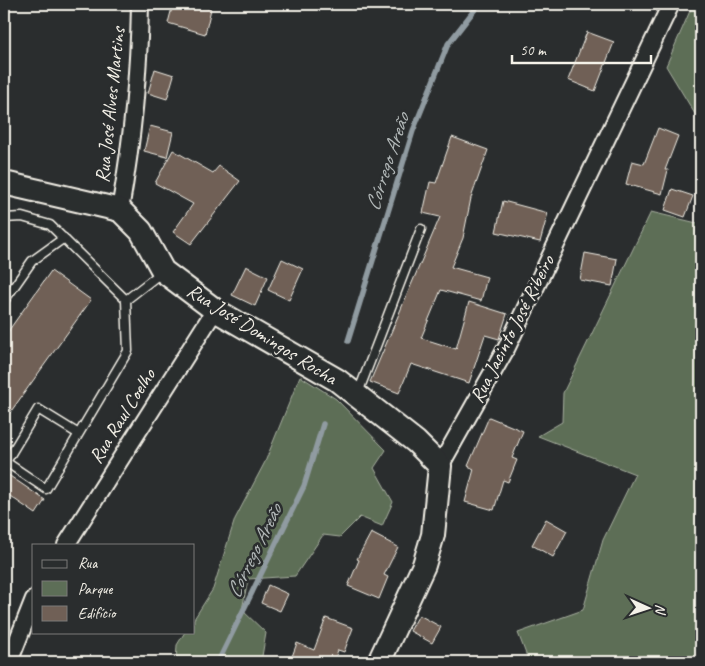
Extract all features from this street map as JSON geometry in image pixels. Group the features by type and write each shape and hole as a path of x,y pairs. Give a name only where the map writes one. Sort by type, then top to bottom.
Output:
{"street":[{"name":"Rua José Alves Martins","path":"120,210 129,150 140,42 140,4"},
{"name":"Rua Jacinto José Ribeiro","path":"379,662 424,565 433,536 440,466 507,347 671,4"},
{"path":"4,183 120,210"},
{"name":"Rua José Domingos Rocha","path":"120,210 141,231 164,271 215,310 337,380 416,442 440,466"},
{"name":"Rua Raul Coelho","path":"67,544 215,310"},
{"path":"9,662 32,604"}],"lane":[{"path":"4,218 22,217 50,225 126,300 128,351 46,489 6,462 38,409 78,434"},
{"path":"356,396 421,230"},
{"path":"4,301 32,261 64,238"},
{"path":"126,300 164,271"}],"green space":[{"path":"693,4 701,4 701,124 666,66"},
{"path":"651,212 701,224 701,662 529,662 518,633 583,610 603,540 635,474 538,436 562,422 563,393"},
{"path":"300,376 336,399 386,450 374,468 393,502 382,526 360,517 340,537 323,535 295,576 248,579 242,610 266,633 261,662 176,662 177,645 184,634 195,634 195,617 213,589 235,519 265,462"}],"building":[{"path":"173,4 190,4 211,9 205,34 168,23"},
{"path":"587,32 614,42 595,91 568,80"},
{"path":"155,69 174,75 167,99 148,93"},
{"path":"150,126 173,132 167,157 144,151"},
{"path":"658,128 678,136 665,170 668,170 662,194 626,184 632,161 644,164"},
{"path":"452,137 488,150 471,198 463,238 451,267 487,277 481,301 441,290 421,338 456,349 469,302 507,314 499,339 485,335 469,383 411,364 399,393 370,382 440,217 423,213 430,182 436,183"},
{"path":"173,150 213,173 219,166 240,181 191,244 173,232 193,204 155,183"},
{"path":"672,189 693,196 685,217 665,210"},
{"path":"503,201 548,213 540,242 496,232"},
{"path":"585,253 617,259 612,286 580,280"},
{"path":"282,259 303,269 289,300 268,290"},
{"path":"246,266 268,277 255,306 232,295"},
{"path":"51,271 91,300 4,421 4,337"},
{"path":"489,417 523,431 512,458 517,460 508,482 503,480 494,510 465,502 474,469 468,466"},
{"path":"4,472 45,500 36,514 4,492"},
{"path":"546,519 567,531 553,557 532,545"},
{"path":"371,533 398,547 384,575 388,577 379,599 348,586 359,560 357,559"},
{"path":"268,585 288,594 280,611 261,603"},
{"path":"419,615 441,627 432,643 410,631"},
{"path":"326,618 353,628 344,652 338,650 335,658 342,662 290,662 297,643 314,650"}],"waterway":[{"name":"Córrego Areão","path":"348,341 413,131 448,44 479,4"},
{"name":"Córrego Areão","path":"218,662 304,486 323,424"}]}
